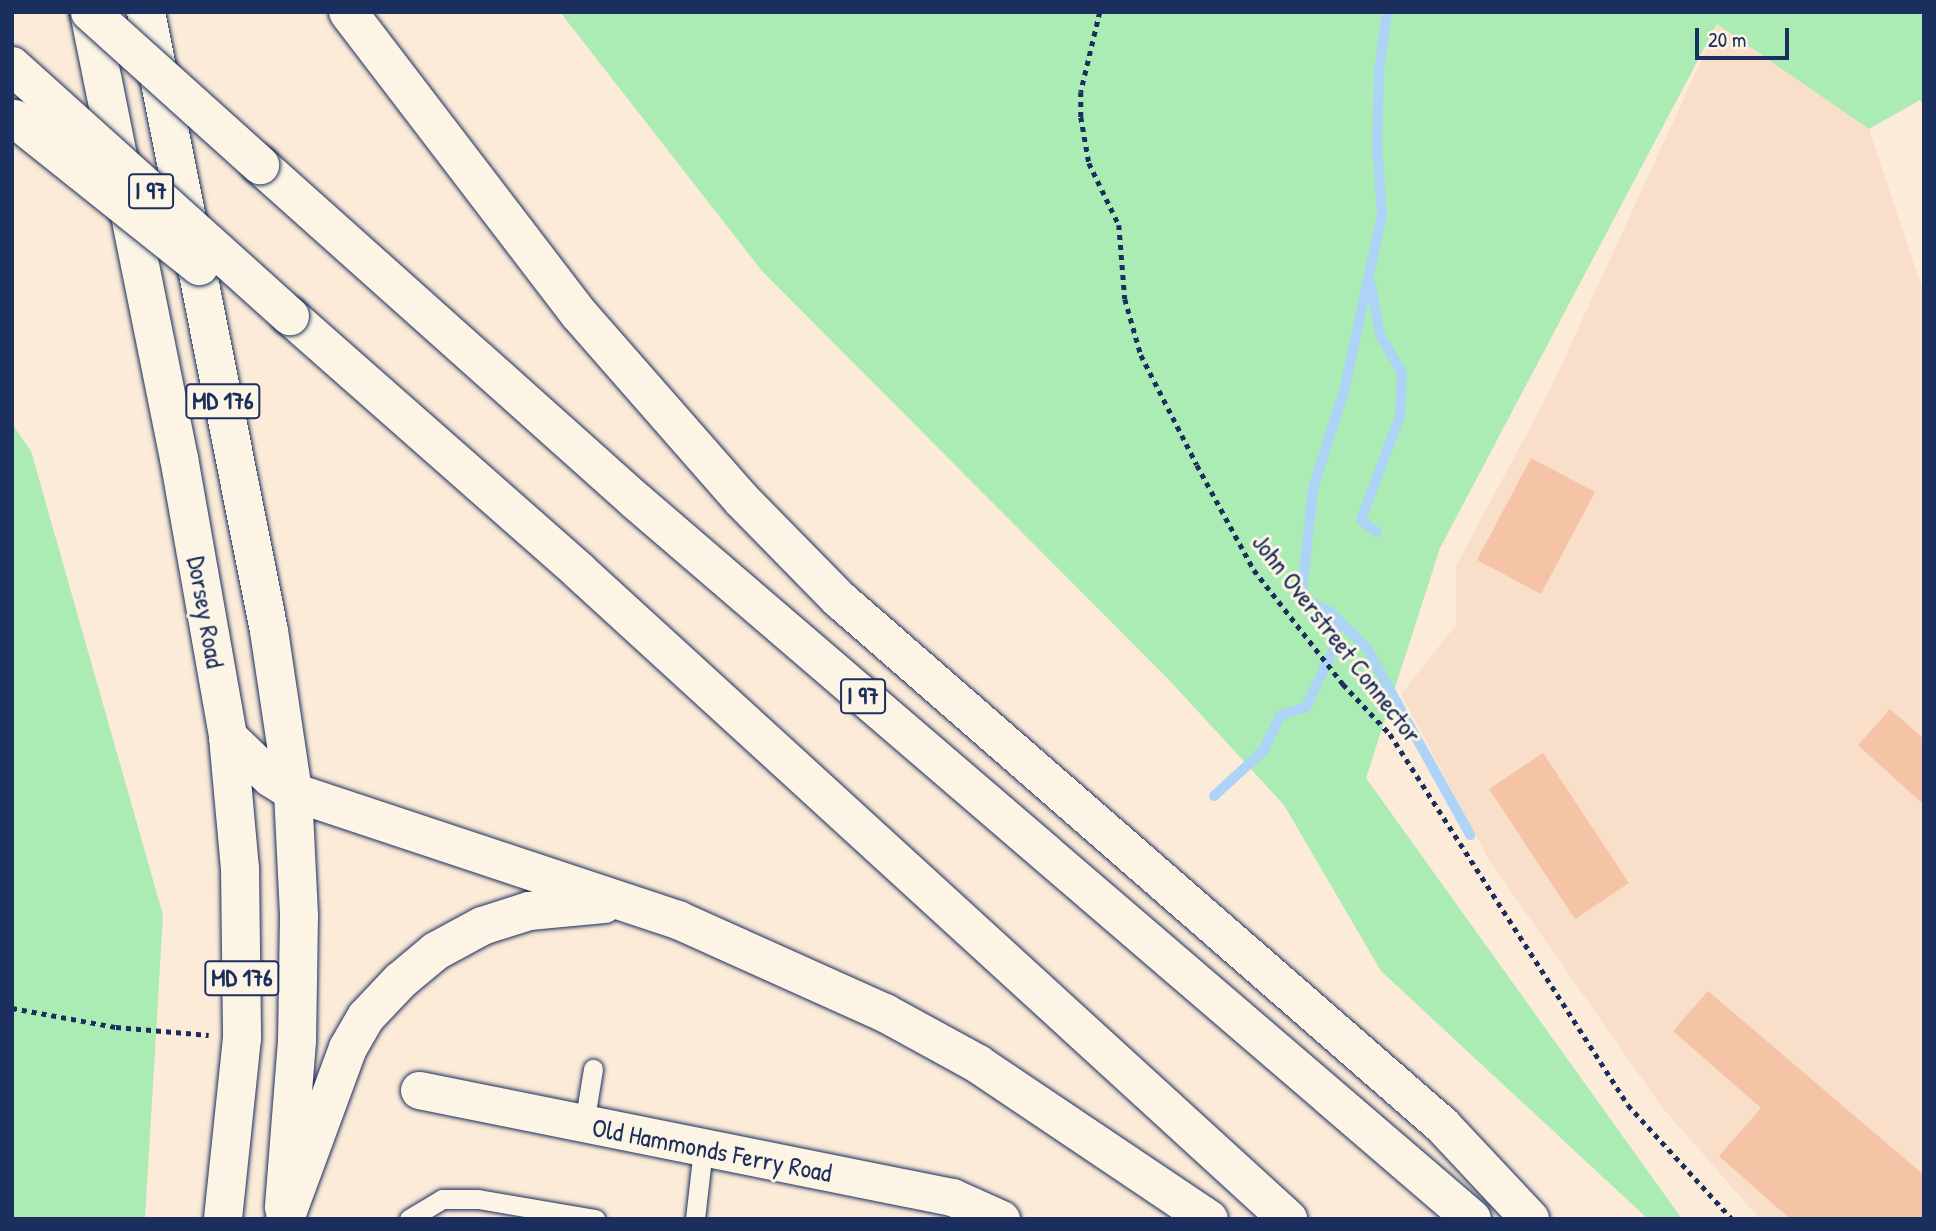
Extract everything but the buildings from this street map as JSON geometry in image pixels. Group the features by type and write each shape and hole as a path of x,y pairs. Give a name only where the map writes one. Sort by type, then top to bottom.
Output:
{"main road":[{"name":"I 97","path":"90,12 636,501 1472,1219"},
{"name":"Dorsey Road","path":"90,12 178,458 228,737 240,868 242,1038 223,1219"},
{"name":"MD 176","path":"146,12 269,631 293,792 299,916 297,1041 284,1219"},
{"path":"348,12 579,314 678,429 829,589 937,688 1442,1125 1530,1219"},
{"name":"I 97","path":"12,66 293,330 579,571 1288,1219"},
{"path":"14,117 293,330"},
{"path":"228,737 271,778 293,792 615,902 678,920 885,1013 978,1063 1209,1219"},
{"path":"284,1219 348,1048 366,1017 400,981 436,951 482,926 529,911 615,902"}],"street":[{"name":"Old Hammonds Ferry Road","path":"419,1090 952,1197 1001,1219"}],"lane":[{"path":"584,1124 593,1069"},
{"path":"695,1219 703,1149"},
{"path":"410,1219 442,1199 478,1199 595,1219"}],"path":[{"name":"John Overstreet Connector","path":"1100,12 1084,69 1080,117 1089,163 1119,225 1132,329 1146,366 1254,570 1343,684 1390,734 1629,1105 1732,1219"},
{"path":"12,1008 116,1027 242,1038"}],"shaded area":[{"path":"1718,24 1869,129 1924,294 1924,1219 1760,1219 1661,1106 1489,860 1401,694 1456,625 1456,566 1549,392"}],"green space":[{"path":"560,12 1924,12 1924,106 1920,100 1869,129 1717,24 1440,548 1366,778 1682,1219 1648,1219 1381,971 1284,805 1171,682 762,271"},
{"path":"12,424 31,451 163,915 145,1219 12,1219"}],"waterway":[{"path":"1214,796 1263,751 1281,715 1306,707 1338,640 1330,612 1306,599 1302,592 1313,489 1345,387 1382,214 1377,146 1379,70 1387,12"},
{"path":"1371,285 1380,335 1402,373 1400,416 1361,520 1377,532"},
{"path":"1330,612 1366,647 1470,835"}]}
